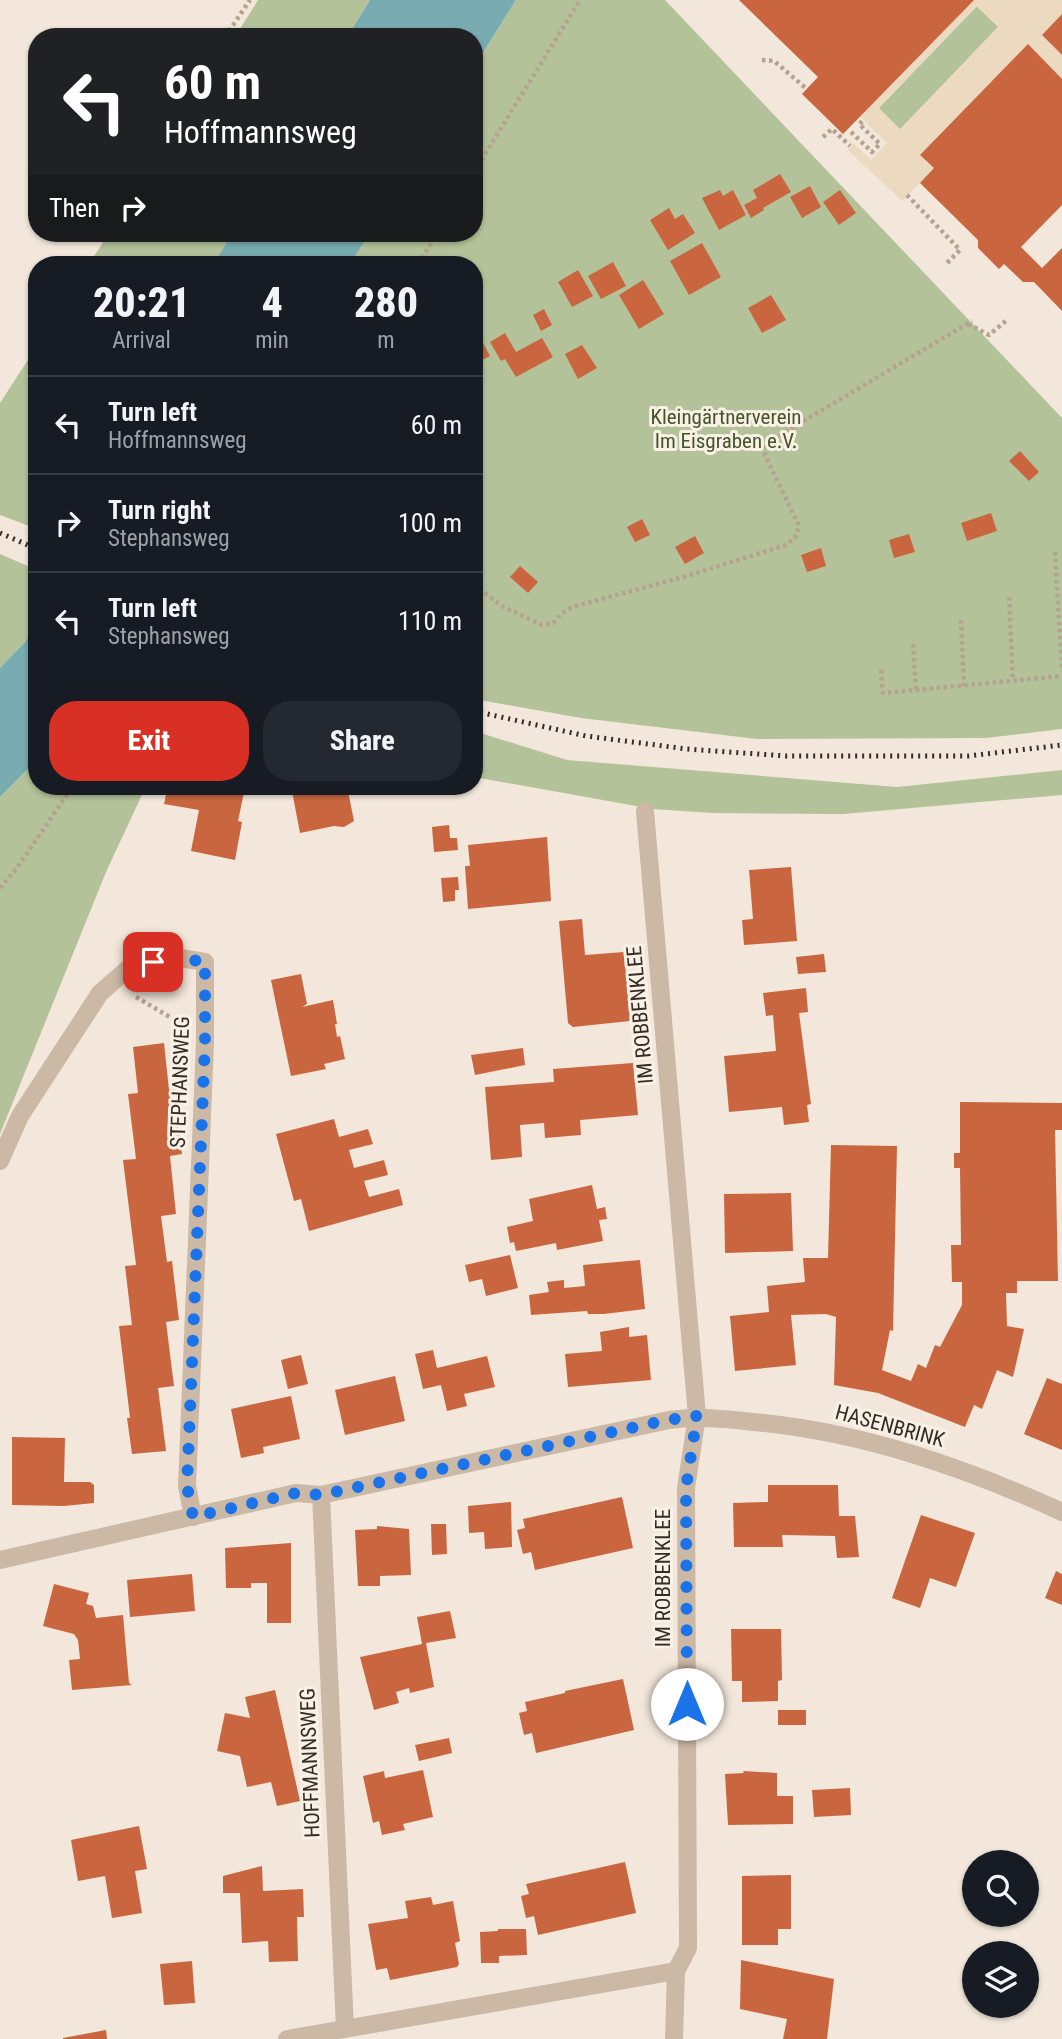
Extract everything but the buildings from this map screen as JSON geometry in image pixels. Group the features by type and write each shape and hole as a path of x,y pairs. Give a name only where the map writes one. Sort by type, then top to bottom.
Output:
{"street":[{"name":"IM ROBBENKLEE","path":"645,811 697,1416 686,1488 688,1948 676,1971 674,2039"},
{"name":"STEPHANSWEG","path":"0,1161 20,1116 100,993 131,966 174,957 205,962 205,1042 187,1486 193,1517"},
{"path":"0,1560 296,1493 321,1495 697,1416"},
{"name":"HASENBRINK","path":"697,1416 801,1426 904,1450 1010,1488 1062,1512"},
{"name":"HOFFMANNSWEG","path":"321,1495 345,2029"},
{"path":"287,2039 676,1971"}],"path":[{"path":"231,28 250,0"},
{"path":"483,157 580,0"},
{"path":"762,61 774,61 807,89"},
{"path":"851,132 872,152 880,144 859,124 864,120"},
{"path":"823,137 832,129 850,146"},
{"path":"907,195 960,250 947,263"},
{"path":"483,591 500,605 542,625 553,623 572,607 687,576 786,545 794,538 799,526 765,456 765,444 970,322 989,335 1007,320"},
{"path":"881,670 883,693 1013,681 1062,673 1055,552"},
{"path":"1009,597 1013,681"},
{"path":"961,620 964,685"},
{"path":"913,644 916,690"},
{"path":"0,888 17,868 67,795"},
{"path":"100,993 137,997 176,1020 205,1042"}],"green space":[{"path":"258,0 370,0 353,28 241,28"},
{"name":"Kleingärtnerverein Im Eisgraben e.V.","path":"516,0 665,0 1062,418 1062,729 986,738 757,739 581,718 483,701 483,256 355,256 364,242 483,242 483,53"},
{"path":"977,6 999,26 900,130 878,109"},
{"path":"103,242 227,242 219,256 94,256"},
{"path":"28,360 28,526 0,515 0,403"},
{"path":"0,554 28,566 28,637 0,668"},
{"path":"483,734 567,760 897,787 1062,770 1062,795 843,814 712,813 653,809 483,779"},
{"path":"28,769 28,795 142,795 106,872 0,1134 0,797"}],"shaded area":[{"path":"892,0 1062,0 1062,14 1042,35 1062,55 1062,79 1027,45 920,155 934,168 902,201 848,150 853,143 871,160 887,143 860,117 843,134 802,94","holes":["976,6 998,27 900,129 879,108"]}],"water":[{"path":"370,0 516,0 483,53 483,28 353,28"},
{"path":"227,242 364,242 355,256 219,256"},
{"path":"28,637 28,769 0,797 0,668"}],"railway":[{"path":"0,533 28,545"},
{"path":"483,713 586,736 687,749 786,756 968,756 1062,745"}],"route":[{"path":"153,962 174,957 205,962 205,1042 187,1486 193,1517 296,1493 321,1495 697,1416 688,1461 686,1488 687,1704"}]}
